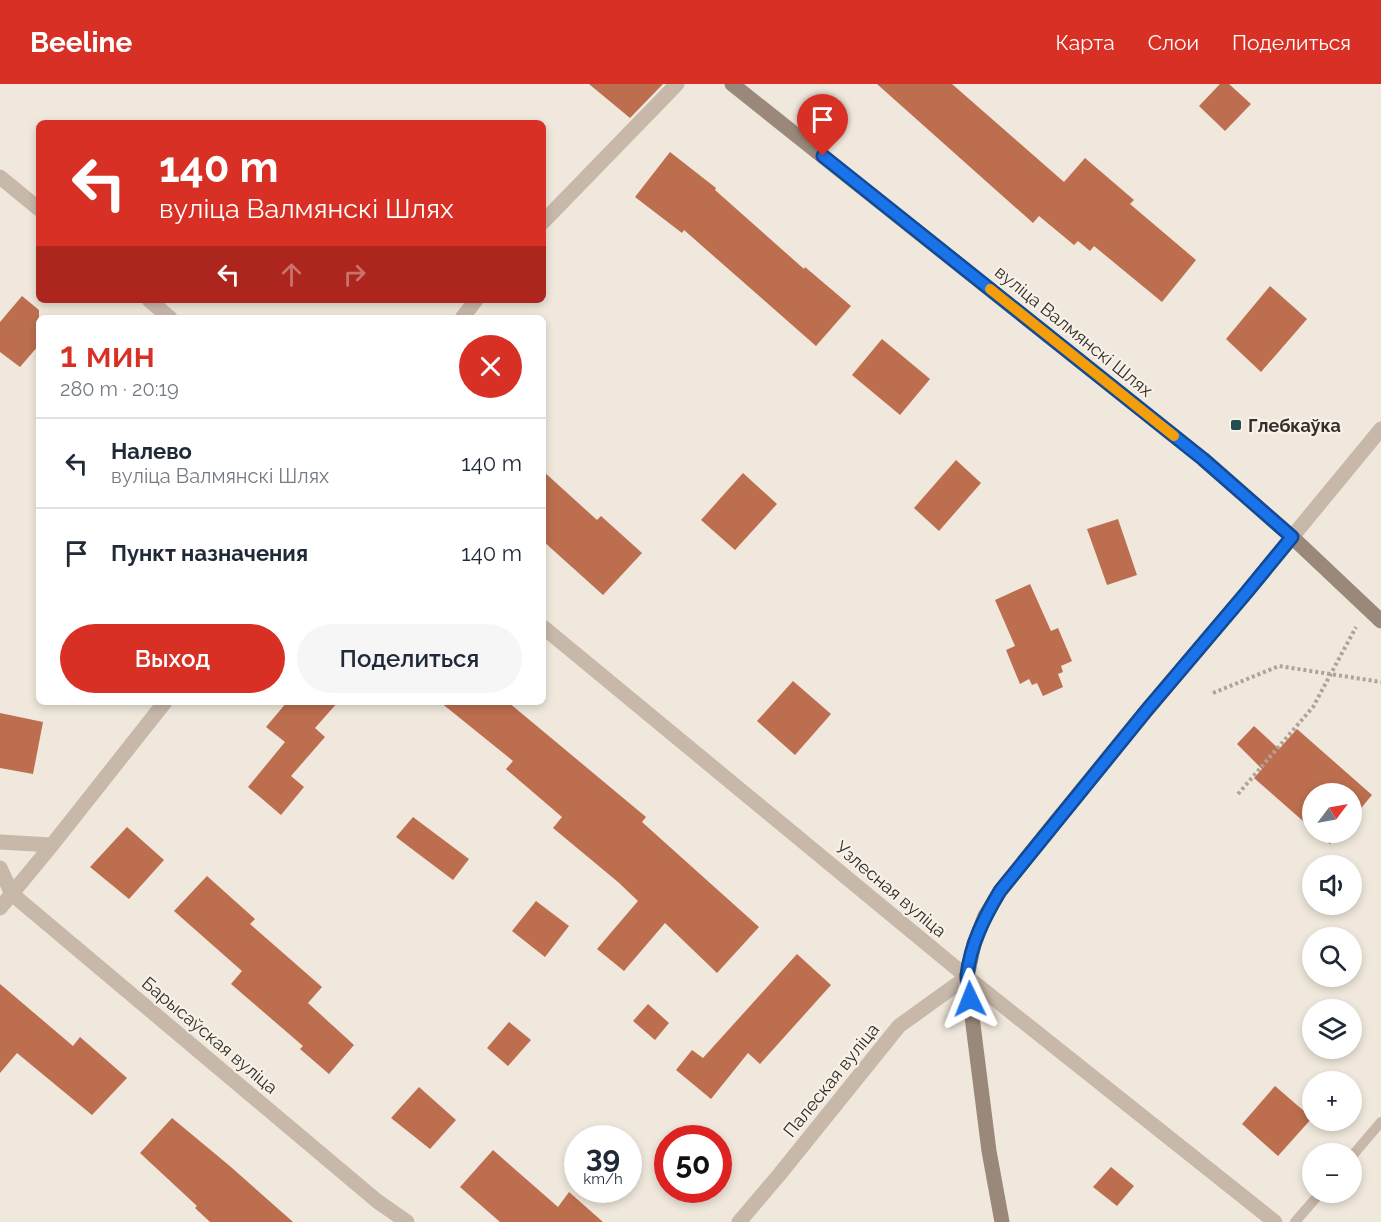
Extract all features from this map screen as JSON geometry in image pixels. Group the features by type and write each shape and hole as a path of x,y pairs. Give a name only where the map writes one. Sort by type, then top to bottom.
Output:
{"main road":[{"name":"вуліца Валмянскі Шлях","path":"732,84 1203,459 1292,537 1381,621"},
{"path":"1002,1222 989,1151 967,977 974,944 985,916 1000,891 1292,537"}],"street":[{"path":"546,219 677,84"},
{"path":"0,177 36,207"},
{"path":"152,303 166,315"},
{"path":"464,315 474,303"},
{"path":"1292,537 1381,429"},
{"name":"Узлесная вуліца","path":"546,629 967,977 1275,1222"},
{"path":"0,908 163,705"},
{"path":"0,842 52,845"},
{"name":"Барысаўская вуліца","path":"0,868 12,894 377,1201 407,1222"},
{"name":"Палеская вуліца","path":"739,1222 899,1026 967,977"}],"lane":[{"path":"1362,1144 1381,1122"},
{"path":"1296,1222 1312,1203"}],"path":[{"path":"1238,794 1313,707 1366,608"},
{"path":"1213,693 1278,666 1381,682"}],"building":[{"path":"589,84 663,84 630,118"},
{"path":"877,84 952,84 1064,182 1085,158 1134,200 1130,204 1196,260 1162,302 1094,246 1090,251 1078,241 1074,245 1039,216 1033,223"},
{"path":"1220,84 1229,84 1251,104 1225,131 1199,106"},
{"path":"670,152 716,188 715,190 804,269 805,267 851,306 816,346 684,230 682,233 635,197"},
{"path":"1270,286 1307,319 1261,372 1226,339"},
{"path":"22,296 39,310 39,315 36,315 36,348 20,367 0,352 0,322"},
{"path":"882,339 930,379 900,415 852,375"},
{"path":"956,460 981,483 939,531 914,508"},
{"path":"743,473 777,504 735,550 701,520"},
{"path":"546,474 597,520 601,516 642,553 603,595 546,544"},
{"path":"1118,519 1137,575 1107,585 1087,529"},
{"path":"1030,584 1051,631 1058,628 1072,661 1061,666 1063,672 1058,674 1063,687 1043,696 1037,683 1032,685 1029,679 1020,684 1006,650 1015,646 995,600"},
{"path":"793,681 831,714 795,755 757,721"},
{"path":"284,705 335,705 315,728 325,737 291,776 304,787 281,815 248,787 285,742 266,727"},
{"path":"444,705 512,705 646,817 642,822 759,927 717,973 665,923 624,971 597,949 638,901 553,828 562,817 506,769 513,761"},
{"path":"0,713 43,722 33,774 0,768"},
{"path":"1254,726 1279,749 1297,729 1358,783 1302,783 1302,820 1254,778 1262,769 1237,744"},
{"path":"1362,786 1372,795 1362,807"},
{"path":"413,817 469,859 453,880 396,837"},
{"path":"127,827 164,860 129,899 90,867"},
{"path":"207,876 255,919 250,924 322,987 308,1003 354,1045 329,1074 300,1049 303,1046 231,984 242,971 174,911"},
{"path":"536,901 569,926 545,957 512,931"},
{"path":"797,954 831,985 760,1064 748,1053 711,1099 676,1070 692,1050 703,1058"},
{"path":"0,984 73,1046 80,1037 127,1078 92,1115 17,1053 0,1073"},
{"path":"648,1004 669,1023 655,1040 633,1021"},
{"path":"509,1022 531,1040 508,1066 487,1048"},
{"path":"1275,1086 1302,1109 1302,1129 1278,1156 1242,1124"},
{"path":"419,1087 456,1120 430,1149 391,1118"},
{"path":"172,1118 293,1222 210,1222 195,1208 197,1206 140,1153"},
{"path":"493,1150 558,1207 564,1199 564,1203 581,1203 603,1222 500,1222 460,1187"},
{"path":"1111,1167 1134,1186 1117,1206 1093,1187"}],"slow traffic":[{"path":"990,289 1174,436"}],"place":[{"name":"Глебкаўка","path":"1236,425"}],"route":[{"path":"823,156 1203,459 1292,537 1146,711 1000,891 985,916 974,944 967,977 970,999"}]}
